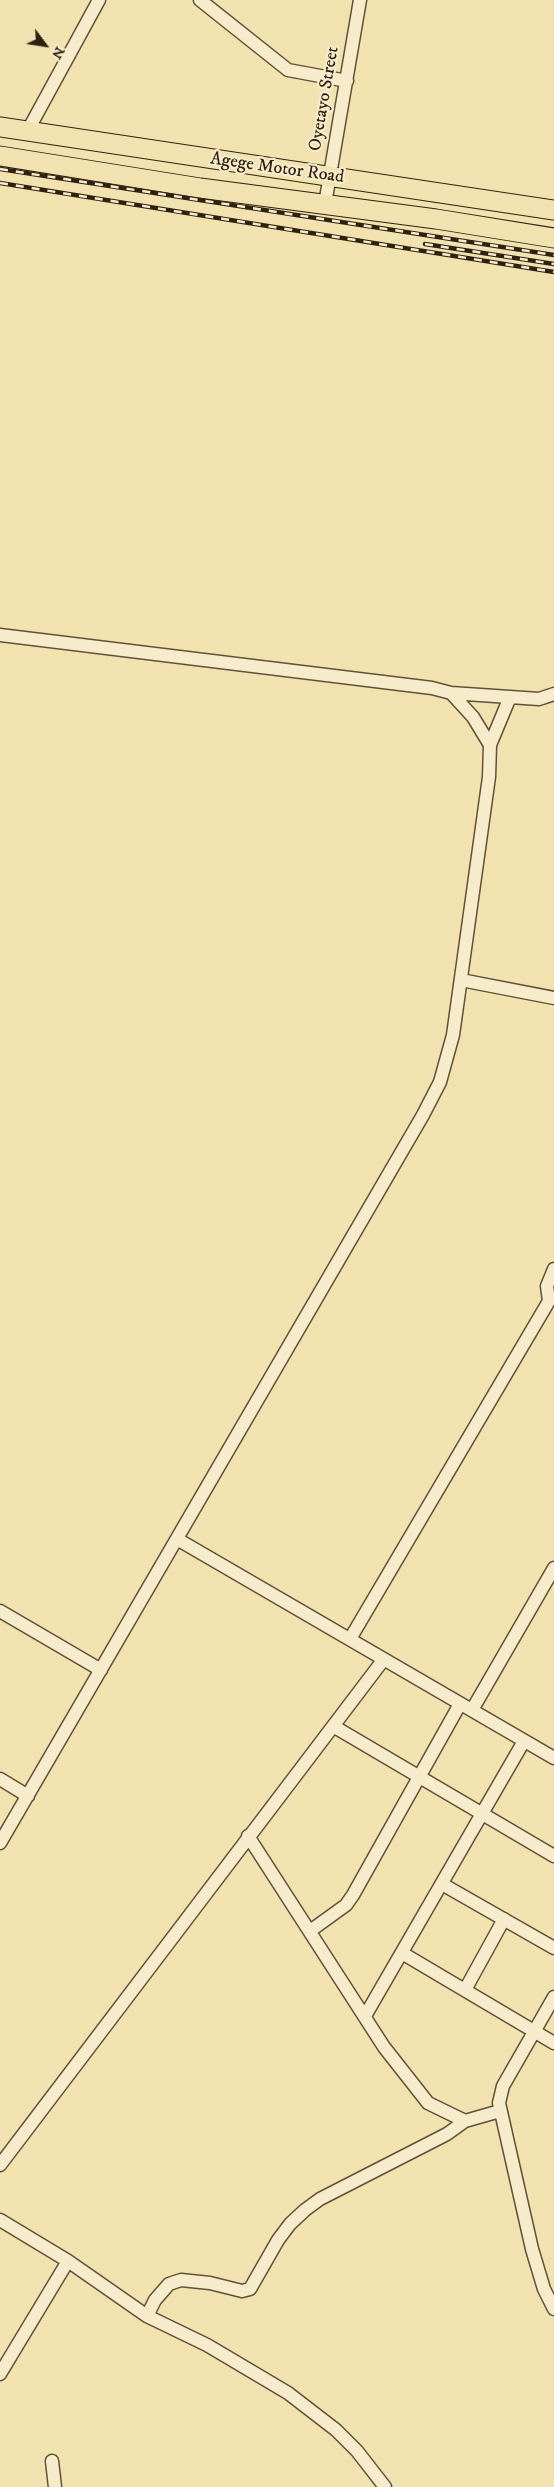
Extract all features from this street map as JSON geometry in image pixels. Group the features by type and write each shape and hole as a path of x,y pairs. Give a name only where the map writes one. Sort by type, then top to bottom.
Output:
{"highway":[{"name":"Agege Motor Road","path":"0,128 554,210"},
{"name":"Agege Motor Road","path":"0,156 200,188 325,204 554,238"}],"street":[{"path":"27,132 100,0"},
{"path":"200,0 288,70 347,81"},
{"name":"Oyetayo Street","path":"325,204 360,0"},
{"path":"0,635 432,688 451,693 539,699 554,694"},
{"path":"451,693 473,717 490,745"},
{"path":"0,1843 436,1091 453,1035 488,777 490,745 510,697"},
{"path":"461,980 554,998"},
{"path":"350,1639 551,1302 547,1286 554,1270"},
{"path":"177,1539 554,1758"},
{"path":"310,1931 346,1905 353,1895 420,1779 554,1568"},
{"path":"0,1611 101,1670"},
{"path":"0,2165 384,1659"},
{"path":"333,1726 420,1779 554,1856"},
{"path":"366,2016 524,1741"},
{"path":"0,1780 28,1796"},
{"path":"248,1836 366,2016 384,2047 428,2103 465,2121"},
{"path":"442,1884 554,1948"},
{"path":"465,1990 504,1920"},
{"path":"402,1953 554,2043"},
{"path":"554,1997 499,2096 500,2111 532,2249 544,2289 554,2309"},
{"path":"147,2316 155,2300 169,2284 181,2280 210,2283 242,2291 250,2289 278,2240 290,2224 320,2199 447,2134 465,2121 500,2111"},
{"path":"0,2220 68,2261 147,2316 206,2345 254,2372 315,2412 357,2451 385,2487"},
{"path":"0,2374 68,2261"},
{"path":"52,2461 55,2487"}],"railway":[{"path":"0,169 554,255"},
{"path":"0,183 554,272"},
{"path":"425,244 554,264"}]}
